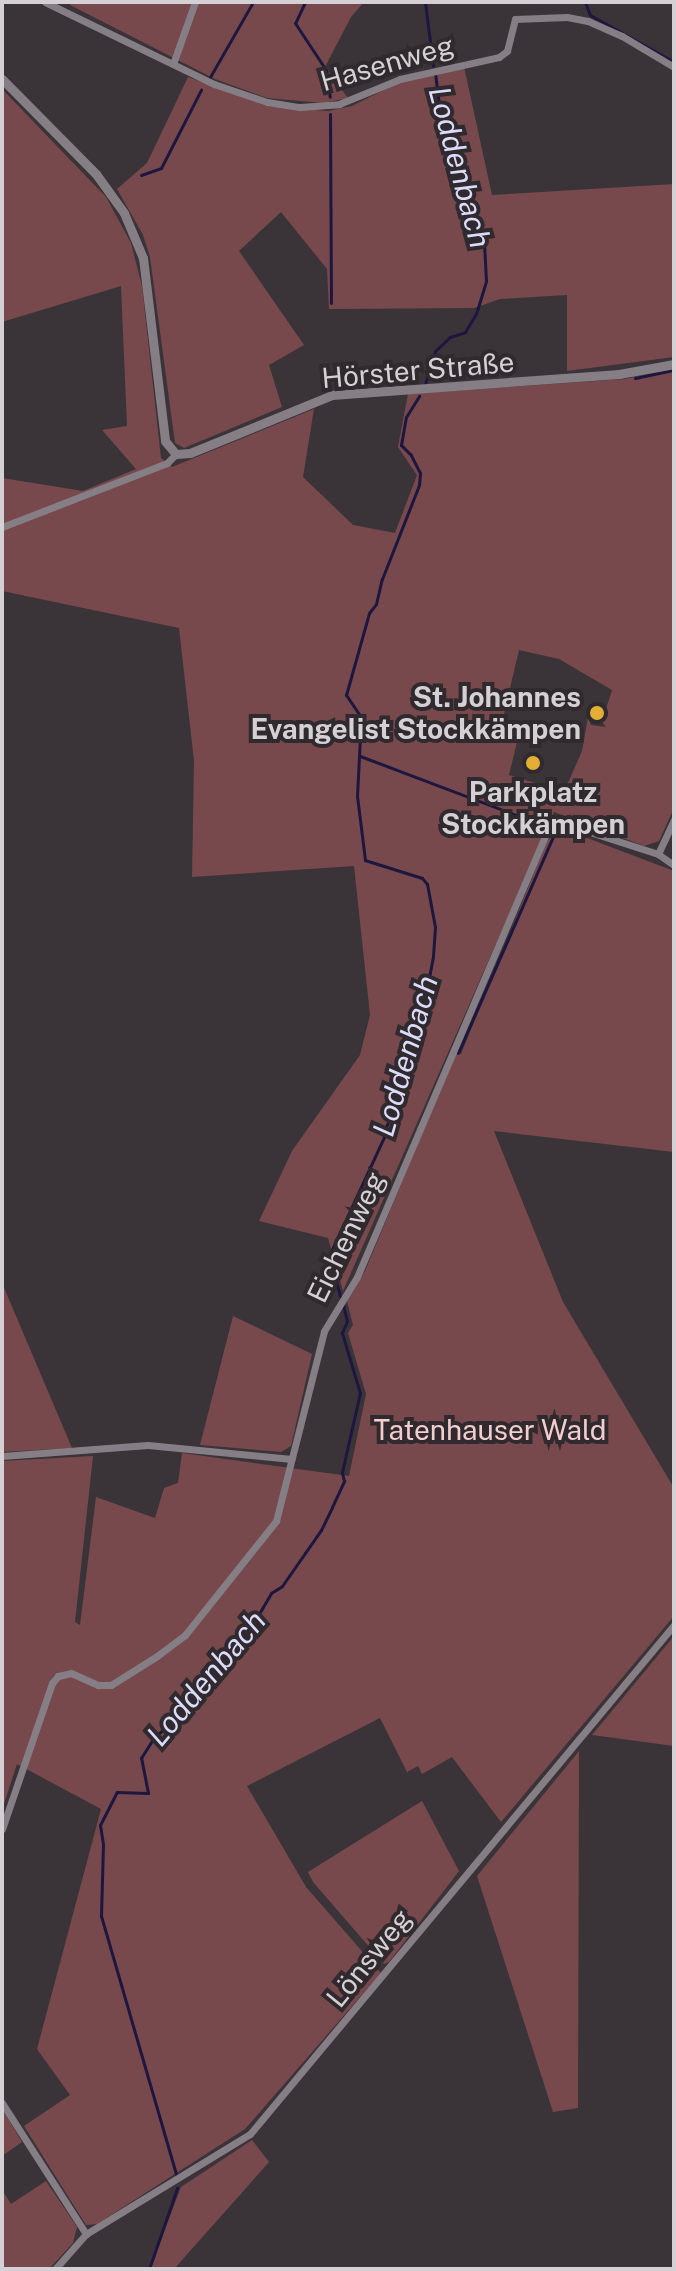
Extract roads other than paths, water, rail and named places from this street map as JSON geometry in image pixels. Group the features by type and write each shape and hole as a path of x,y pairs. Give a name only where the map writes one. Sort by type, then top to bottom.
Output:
{"street":[{"name":"Hasenweg","path":"45,2 214,84 267,102 325,106 353,100 400,79 499,57 507,51 515,19 567,17 607,28 674,67"},
{"path":"173,64 195,2"},
{"path":"2,79 96,174 124,213 143,258 165,441 176,454 167,463 2,527"},
{"name":"Hörster Straße","path":"176,454 190,453 332,395 619,374 674,364"},
{"path":"674,820 658,854 674,865"},
{"name":"Eichenweg","path":"2,1829 52,1683 58,1676 71,1673 98,1685 111,1685 185,1635 276,1521 324,1331 357,1277 547,831 556,823 658,854"},
{"path":"2,1456 148,1445 291,1459"},
{"name":"Lönsweg","path":"55,2269 86,2234 250,2134 674,1625"},
{"path":"2,2103 86,2234"}],"waterway":[{"path":"210,77 253,2"},
{"path":"305,2 295,23 326,70 330,97"},
{"name":"Loddenbach","path":"425,2 433,65"},
{"path":"585,2 590,15 674,62"},
{"name":"Loddenbach","path":"425,384 435,351 450,337 465,332 476,314 486,281 484,247 478,244 468,222 469,201 462,170 441,121 435,73"},
{"path":"141,175 161,168 201,90"},
{"path":"330,114 331,303"},
{"path":"635,378 674,370"},
{"name":"Loddenbach","path":"340,1296 329,1256 391,1117 418,1035 433,956 435,927 427,884 422,878 365,860 357,796 361,717 346,695 369,613 376,604 382,579 419,485 420,473 411,455 401,445 406,417 419,396"},
{"path":"360,756 543,825"},
{"path":"458,1053 553,837"},
{"name":"Loddenbach","path":"176,2174 101,1916 103,1844 100,1825 117,1792 148,1793 141,1758 155,1736 163,1730 179,1704 217,1671 241,1635 249,1631 271,1593 282,1586 321,1530 332,1507 344,1481 342,1472 360,1393 342,1333 347,1321 343,1305"},
{"name":"Loddenbach","path":"149,2269 177,2188"}],"place":[{"name":"St. Johannes Evangelist Stockkämpen","path":"597,713"},
{"name":"Parkplatz Stockkämpen","path":"533,763"}],"park label":[{"name":"Tatenhauser Wald","path":"490,1430"}]}
